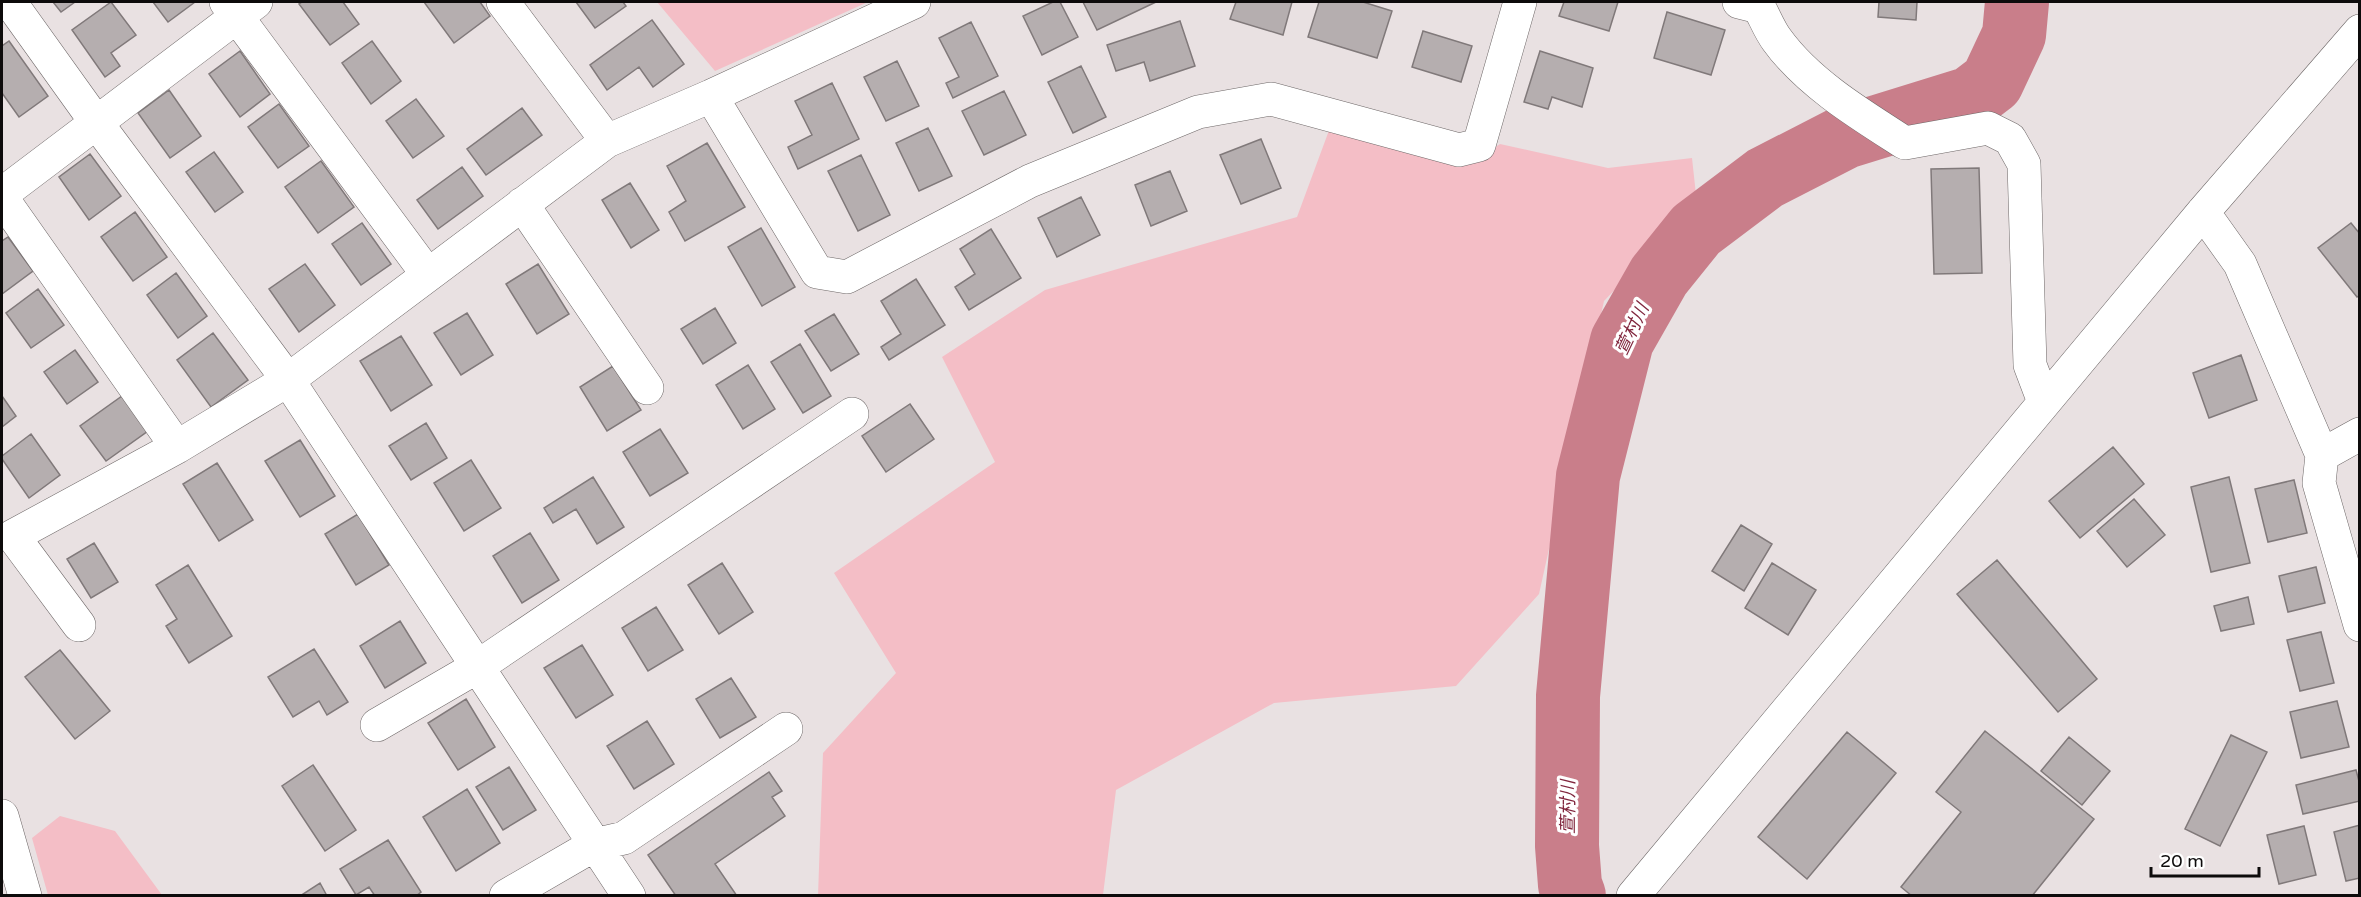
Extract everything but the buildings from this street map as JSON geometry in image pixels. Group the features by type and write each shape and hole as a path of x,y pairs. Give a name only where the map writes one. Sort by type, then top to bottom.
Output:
{"street":[{"path":"10,2 96,122 288,380 629,896"},
{"path":"503,2 607,141"},
{"path":"79,625 5,534 177,447 288,380 607,141 711,96 914,2"},
{"path":"711,96 817,272 847,277 1030,181 1198,112 1271,99 1459,150 1479,145 1520,2"},
{"path":"1752,3 1777,40 1810,75 1846,105 1905,143 1988,128 2010,139 2024,164 2030,365 2044,402"},
{"path":"177,447 2,196 240,6 428,275"},
{"path":"1634,896 2203,212 2360,31"},
{"path":"522,204 647,388"},
{"path":"2203,212 2240,264 2322,455 2319,483 2360,625"},
{"path":"377,725 477,667 852,414"},
{"path":"2322,455 2360,434"},
{"path":"506,896 594,845 624,838 786,729"},
{"path":"2,816 25,896"}],"shaded area":[{"path":"657,2 868,2 715,71"},
{"path":"1331,125 1470,164 1500,144 1608,168 1692,158 1697,204 1604,301 1539,594 1456,686 1274,703 1116,790 1103,895 818,896 823,753 896,673 834,573 995,462 942,357 1045,290 1297,217"},
{"path":"60,816 115,831 162,895 48,895 32,838"}],"waterway":[{"name":"萱村川","path":"1574,896 1570,885 1567,846 1568,696 1588,476 1622,341 1659,276 1696,230 1765,178 1845,137 1971,98 1992,82 2014,35 2017,2"}]}
